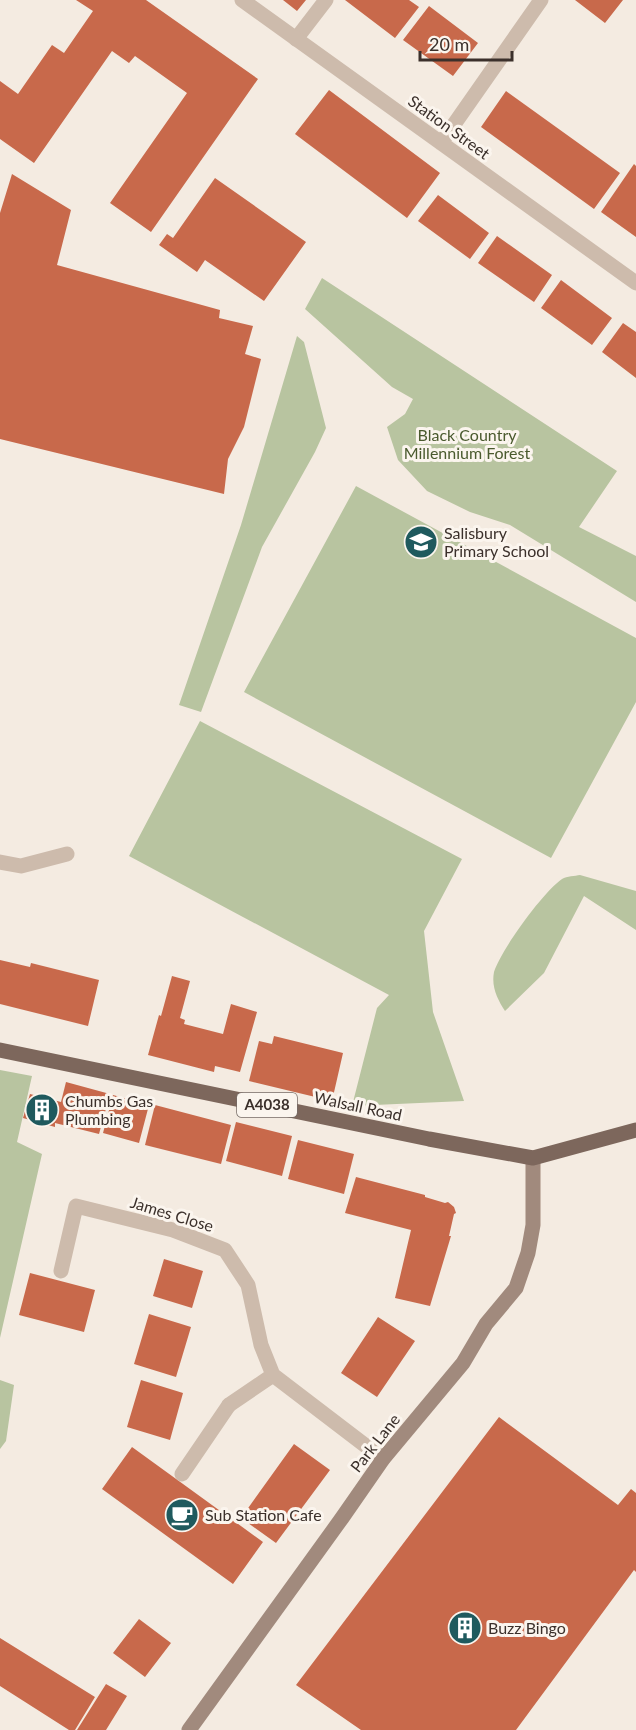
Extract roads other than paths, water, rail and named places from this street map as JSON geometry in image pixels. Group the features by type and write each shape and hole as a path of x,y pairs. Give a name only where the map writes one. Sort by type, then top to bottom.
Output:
{"main road":[{"name":"Walsall Road","path":"0,1050 429,1139 533,1158 636,1130"},
{"name":"Park Lane","path":"189,1730 383,1459 463,1363 486,1324 516,1288 528,1253 533,1225 533,1158"}],"street":[{"name":"Station Street","path":"242,0 636,284"},
{"path":"296,39 326,0"},
{"path":"441,143 541,0"},
{"path":"0,862 21,866 67,854"},
{"name":"James Close","path":"61,1271 76,1206 173,1230 225,1250 248,1285 261,1345 273,1375"},
{"path":"182,1473 229,1405 273,1375 383,1459"}],"place":[{"name":"Salisbury Primary School","path":"421,542"},
{"name":"Chumbs Gas Plumbing","path":"42,1110"},
{"name":"Sub Station Cafe","path":"182,1515"},
{"name":"Buzz Bingo","path":"465,1628"}],"park label":[{"name":"Black Country Millennium Forest","path":"467,444"}]}
